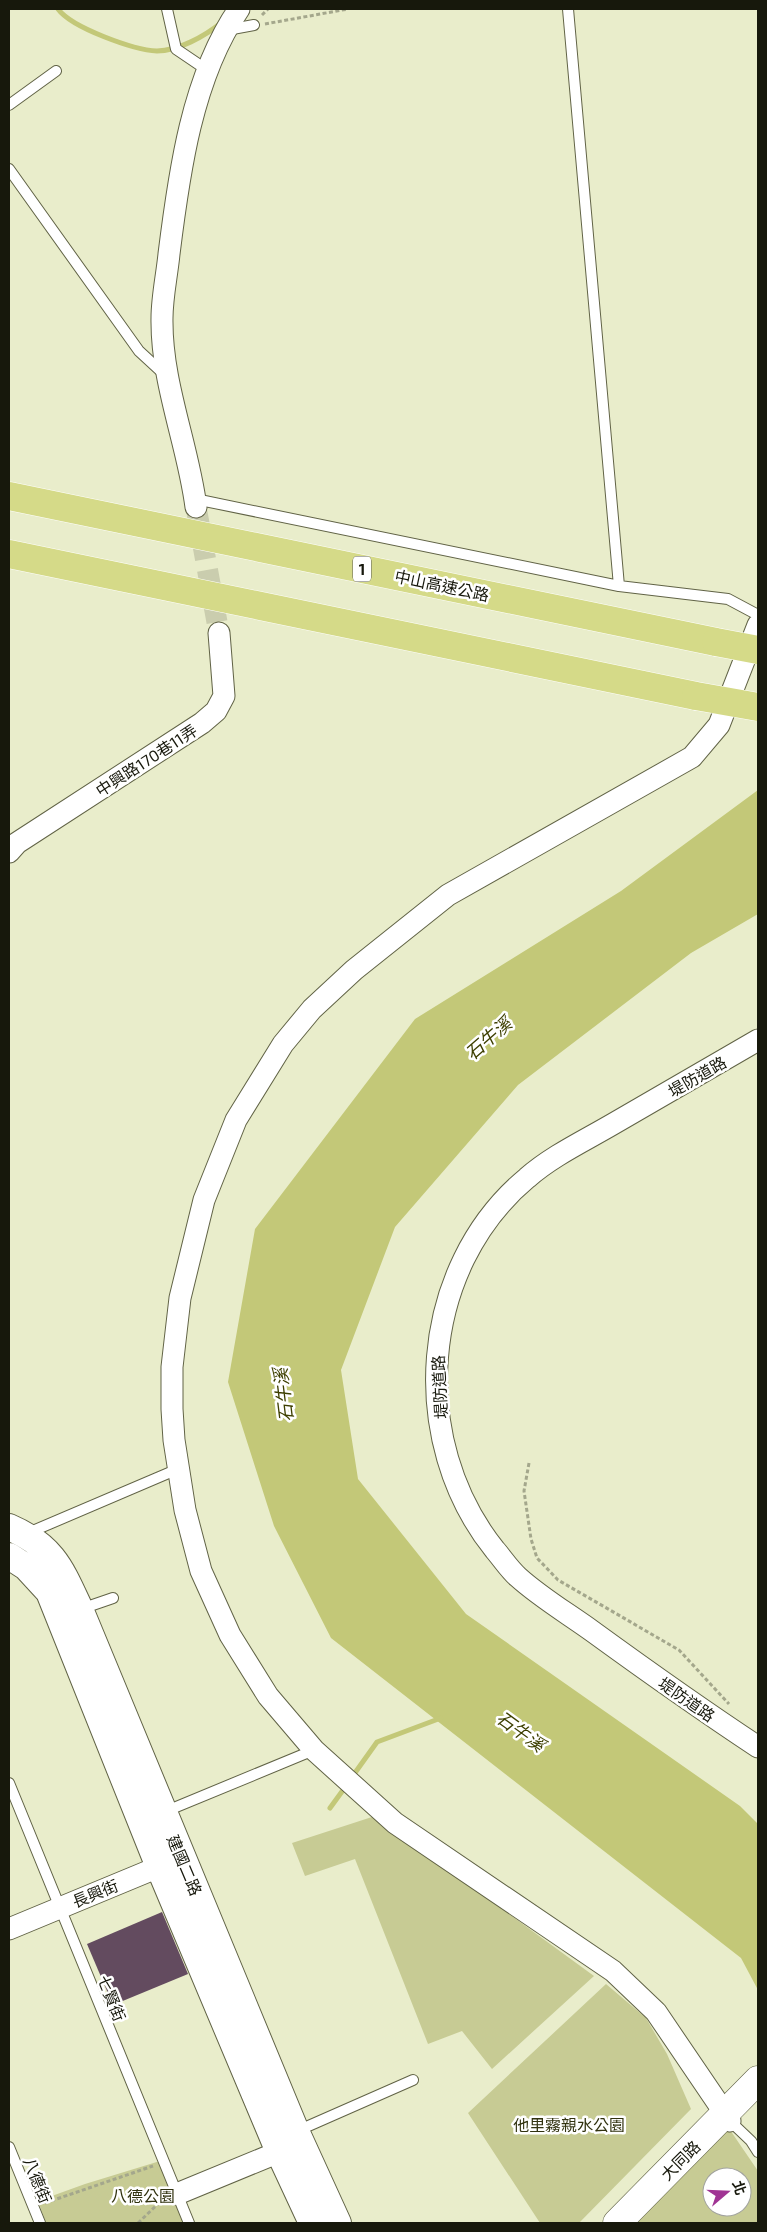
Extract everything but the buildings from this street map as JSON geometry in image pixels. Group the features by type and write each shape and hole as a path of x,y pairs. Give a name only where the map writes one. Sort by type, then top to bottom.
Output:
{"highway":[{"name":"中山高速公路","path":"9,496 758,650"},
{"path":"9,554 696,696 758,707"}],"main road":[{"name":"大同路","path":"617,2223 739,2103"}],"street":[{"path":"196,503 168,377 162,318 174,215 190,128 207,70 224,31 239,9"},
{"path":"739,2103 656,2012 613,1971 395,1823 314,1750 290,1724 263,1688 230,1635 201,1571 185,1510 178,1469 172,1409 172,1367 180,1298 193,1237 204,1200 236,1120 283,1044 312,1009 354,970 448,895 692,757 719,725 758,625"},
{"name":"中興路170巷11弄","path":"9,852 18,843 216,712 224,696 220,633"},
{"name":"堤防道路","path":"758,1040 545,1163 507,1196 477,1235 454,1279 440,1327 436,1377 441,1425 458,1489 482,1534 517,1577 687,1700 758,1748"},
{"name":"建國二路","path":"17,1531 42,1545 54,1559 80,1609 163,1812 170,1862 279,2152 312,2223"},
{"name":"建國二路","path":"9,1556 26,1567 49,1592 170,1862 338,2223"},
{"name":"長興街","path":"9,1929 170,1862"},
{"path":"172,2192 279,2152 296,2131"}],"lane":[{"path":"167,9 176,49 207,70"},
{"path":"568,9 619,586"},
{"path":"224,31 254,25"},
{"path":"9,105 56,71"},
{"path":"9,169 139,351 168,377"},
{"path":"196,503 619,586 728,599 758,616"},
{"path":"17,1531 178,1469"},
{"path":"80,1609 113,1598"},
{"path":"163,1812 314,1750"},
{"name":"七賢街","path":"9,1783 172,2192 188,2223"},
{"path":"296,2131 413,2080"},
{"path":"739,2103 751,2141 758,2152"},
{"name":"八德街","path":"9,2147 40,2223"}],"path":[{"path":"254,25 348,9"},
{"path":"529,1463 524,1491 531,1539 537,1558 558,1580 679,1650 730,1704"},
{"path":"45,2210 43,2204 160,2163"},
{"path":"138,2223 172,2192"}],"green space":[{"path":"375,1816 594,1976 492,2069 462,2031 428,2044 355,1859 305,1876 292,1843"},
{"name":"他里霧親水公園","path":"606,1984 646,2018 667,2054 691,2109 579,2223 540,2223 468,2113"},
{"path":"728,2127 758,2171 758,2223 637,2223"},
{"name":"八德公園","path":"160,2161 185,2223 46,2223 38,2201 85,2184"}],"water":[{"name":"石牛溪","path":"758,790 758,914 691,953 518,1085 395,1227 341,1370 358,1479 466,1614 740,1806 758,1824 758,1990 741,1958 331,1638 274,1526 228,1382 255,1229 415,1019 621,891"}],"waterway":[{"path":"58,9 76,23 104,37 134,47 157,51 182,46 207,33 221,23"},
{"path":"352,1777 377,1742 441,1718"},
{"path":"330,1808 346,1786"}],"tunnel":[{"path":"196,507 219,633"}]}
